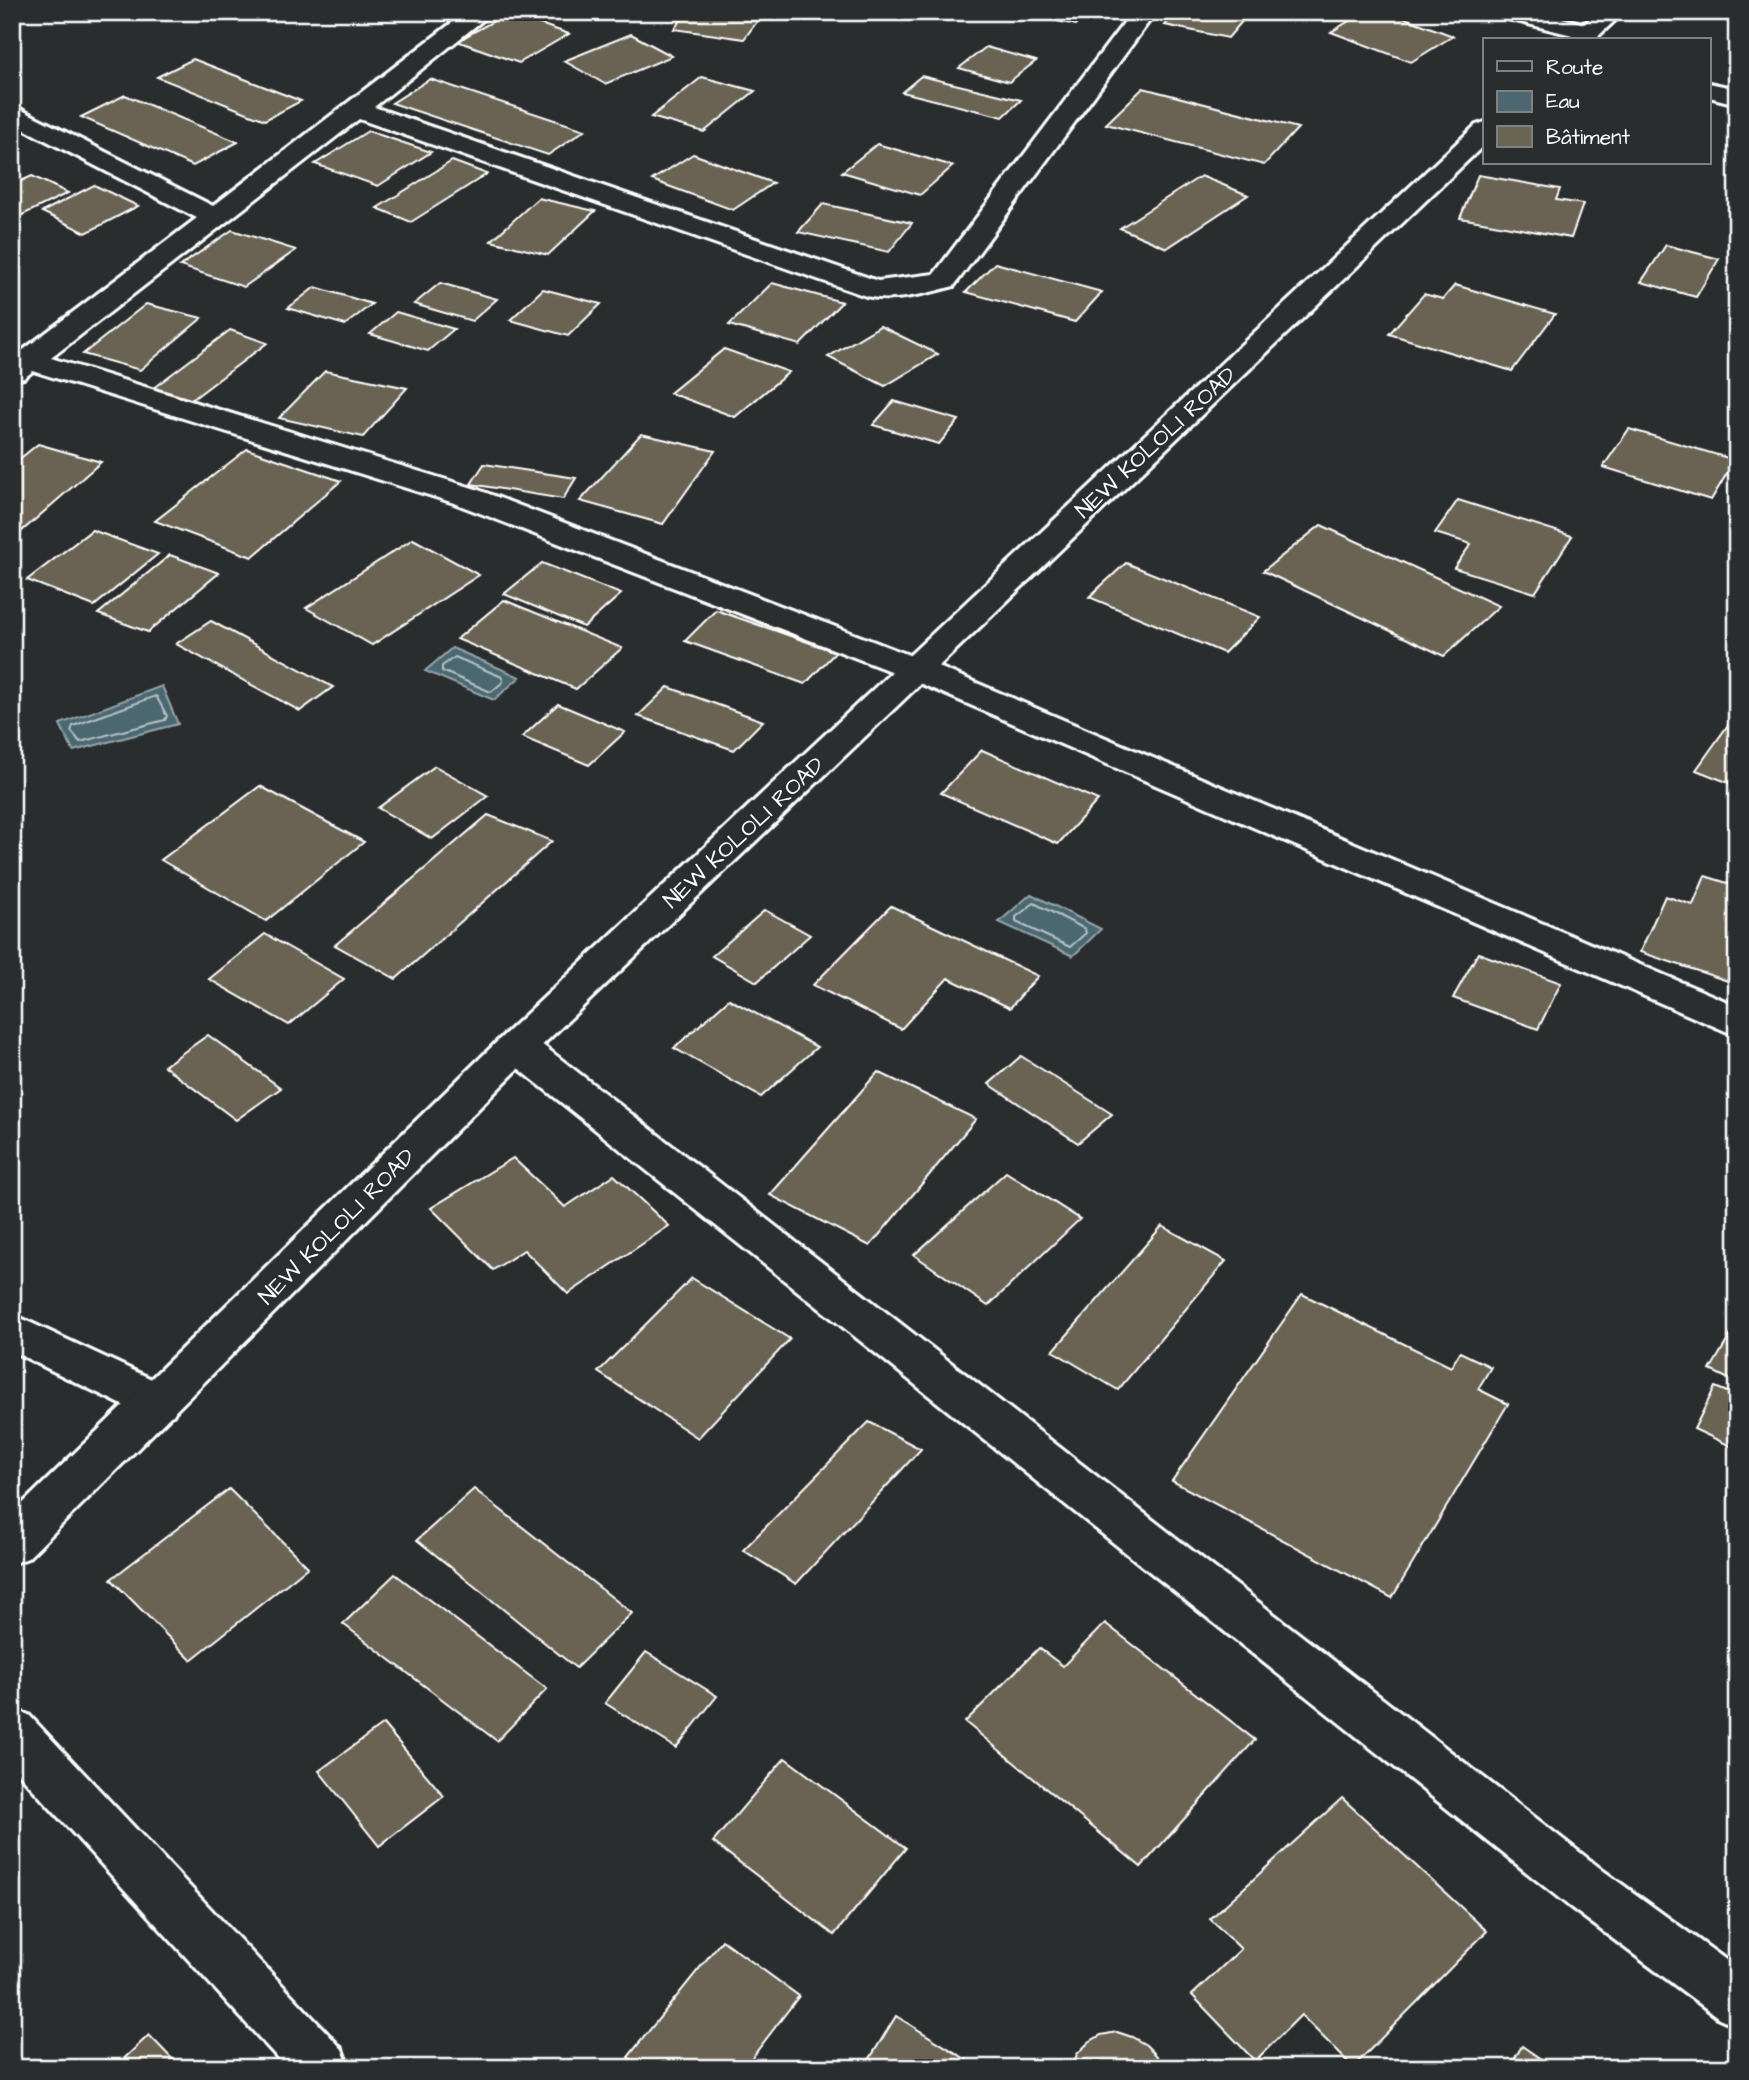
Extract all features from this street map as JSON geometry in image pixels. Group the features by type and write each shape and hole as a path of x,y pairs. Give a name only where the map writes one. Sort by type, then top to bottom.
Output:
{"street":[{"path":"20,367 481,12"},
{"path":"355,109 876,290 912,287 944,280 1144,12"},
{"path":"1508,12 1584,36 1612,12"},
{"path":"1710,90 1737,97"},
{"path":"12,113 215,217"},
{"name":"NEW KOLOLI ROAD","path":"12,1544 517,1046 1483,132"},
{"path":"20,367 465,495 915,669 1737,1022"},
{"path":"517,1046 1587,1889 1737,2000"},
{"path":"12,1331 158,1402"},
{"path":"12,1731 323,2068"}],"water":[{"path":"452,648 520,677 494,700 425,671"},
{"path":"162,686 178,724 73,751 60,724"},
{"path":"1031,894 1101,929 1073,956 999,922"}],"building":[{"path":"584,12 622,12 609,20"},
{"path":"687,12 759,19 744,39 674,29"},
{"path":"884,12 943,12 939,19"},
{"path":"1012,12 1087,12 1076,25"},
{"path":"1176,12 1250,12 1228,38 1165,25"},
{"path":"1364,12 1389,12 1453,36 1411,62 1331,32"},
{"path":"508,13 569,34 519,63 457,41"},
{"path":"631,34 672,56 605,84 564,61"},
{"path":"986,47 1036,61 1009,82 959,68"},
{"path":"193,59 301,101 265,120 157,77"},
{"path":"921,76 1021,100 1003,117 902,92"},
{"path":"702,77 755,91 704,132 651,117"},
{"path":"430,79 585,130 548,155 392,103"},
{"path":"1143,88 1298,128 1264,165 1106,124"},
{"path":"125,95 238,142 193,166 81,117"},
{"path":"368,131 431,152 378,186 315,164"},
{"path":"877,144 953,166 920,195 842,172"},
{"path":"693,154 773,183 733,210 652,180"},
{"path":"452,161 487,174 411,222 377,208"},
{"path":"1478,175 1560,189 1556,200 1583,204 1571,238 1460,218"},
{"path":"32,176 68,193 12,220 12,185"},
{"path":"1201,176 1248,195 1167,248 1120,228"},
{"path":"94,185 138,206 86,233 42,212"},
{"path":"538,198 595,211 548,255 491,241"},
{"path":"823,204 912,223 889,252 798,232"},
{"path":"232,230 296,250 244,287 180,266"},
{"path":"1666,245 1719,259 1696,297 1641,282"},
{"path":"995,263 1102,292 1075,322 966,292"},
{"path":"440,283 497,299 472,321 414,304"},
{"path":"772,283 842,302 800,345 729,325"},
{"path":"1455,285 1555,314 1512,371 1389,334 1424,294 1443,299"},
{"path":"315,287 372,304 345,325 288,308"},
{"path":"543,289 601,304 568,336 510,320"},
{"path":"146,304 202,318 140,370 83,354"},
{"path":"396,312 454,329 428,351 370,334"},
{"path":"880,326 938,354 885,386 828,357"},
{"path":"230,330 267,343 189,402 148,392"},
{"path":"724,349 789,372 735,417 670,393"},
{"path":"325,371 407,388 363,437 279,418"},
{"path":"894,401 959,420 939,444 873,425"},
{"path":"1629,429 1735,460 1711,500 1603,467"},
{"path":"641,434 715,451 663,524 580,501"},
{"path":"38,444 101,462 15,537 12,536 12,465"},
{"path":"247,449 341,481 252,557 155,521"},
{"path":"484,464 576,478 563,499 471,484"},
{"path":"1458,500 1572,536 1535,593 1454,568 1471,544 1435,533"},
{"path":"1321,525 1499,606 1444,656 1263,571"},
{"path":"92,530 158,554 94,606 27,580"},
{"path":"413,539 479,575 372,645 306,608"},
{"path":"170,555 219,573 148,632 98,614"},
{"path":"542,563 621,594 584,627 504,594"},
{"path":"1126,563 1260,617 1224,653 1089,597"},
{"path":"504,600 622,648 576,689 457,639"},
{"path":"716,610 836,652 805,684 685,641"},
{"path":"211,621 333,687 300,711 176,644"},
{"path":"668,687 763,721 734,750 638,716"},
{"path":"558,704 625,732 589,765 522,737"},
{"path":"1733,718 1737,719 1737,786 1696,770"},
{"path":"982,750 1098,800 1058,844 941,793"},
{"path":"435,766 488,796 432,839 378,808"},
{"path":"260,786 364,842 266,921 161,860"},
{"path":"488,815 552,841 396,979 335,945"},
{"path":"1705,876 1737,886 1737,984 1640,952 1665,896 1693,905"},
{"path":"891,906 1038,976 1010,1008 948,978 901,1029 813,985"},
{"path":"765,910 810,935 757,982 712,956"},
{"path":"265,934 344,979 289,1025 209,979"},
{"path":"1478,953 1561,983 1538,1029 1453,998"},
{"path":"729,999 817,1047 761,1097 674,1048"},
{"path":"208,1035 281,1088 236,1120 164,1066"},
{"path":"1021,1056 1112,1114 1078,1143 989,1084"},
{"path":"878,1072 976,1119 870,1246 770,1195"},
{"path":"513,1158 565,1207 614,1175 669,1226 568,1294 524,1250 493,1270 431,1208"},
{"path":"1006,1172 1080,1219 988,1306 914,1255"},
{"path":"1162,1226 1226,1261 1118,1390 1053,1351"},
{"path":"692,1278 790,1339 698,1438 598,1372"},
{"path":"1302,1294 1451,1367 1460,1352 1491,1367 1478,1389 1508,1404 1392,1598 1172,1481"},
{"path":"1737,1324 1737,1383 1710,1370"},
{"path":"1715,1387 1737,1396 1737,1449 1694,1429"},
{"path":"869,1422 921,1449 796,1584 743,1550"},
{"path":"229,1489 308,1567 191,1660 111,1579"},
{"path":"474,1489 632,1613 576,1668 417,1540"},
{"path":"395,1574 547,1689 497,1741 343,1624"},
{"path":"1105,1623 1255,1740 1141,1867 965,1722 1039,1648 1063,1666"},
{"path":"646,1652 717,1696 676,1748 605,1703"},
{"path":"383,1724 444,1796 379,1846 319,1771"},
{"path":"785,1758 906,1848 834,1935 713,1842"},
{"path":"1342,1798 1487,1931 1353,2067 1301,2015 1255,2061 1192,1995 1241,1949 1210,1919"},
{"path":"722,1940 799,1996 744,2068 641,2068 628,2057"},
{"path":"896,2016 980,2068 864,2068"},
{"path":"1117,2032 1146,2045 1157,2056 1162,2068 1072,2068 1077,2054 1089,2042 1101,2035"},
{"path":"149,2035 181,2068 114,2068"},
{"path":"1522,2046 1554,2068 1509,2068"}]}
